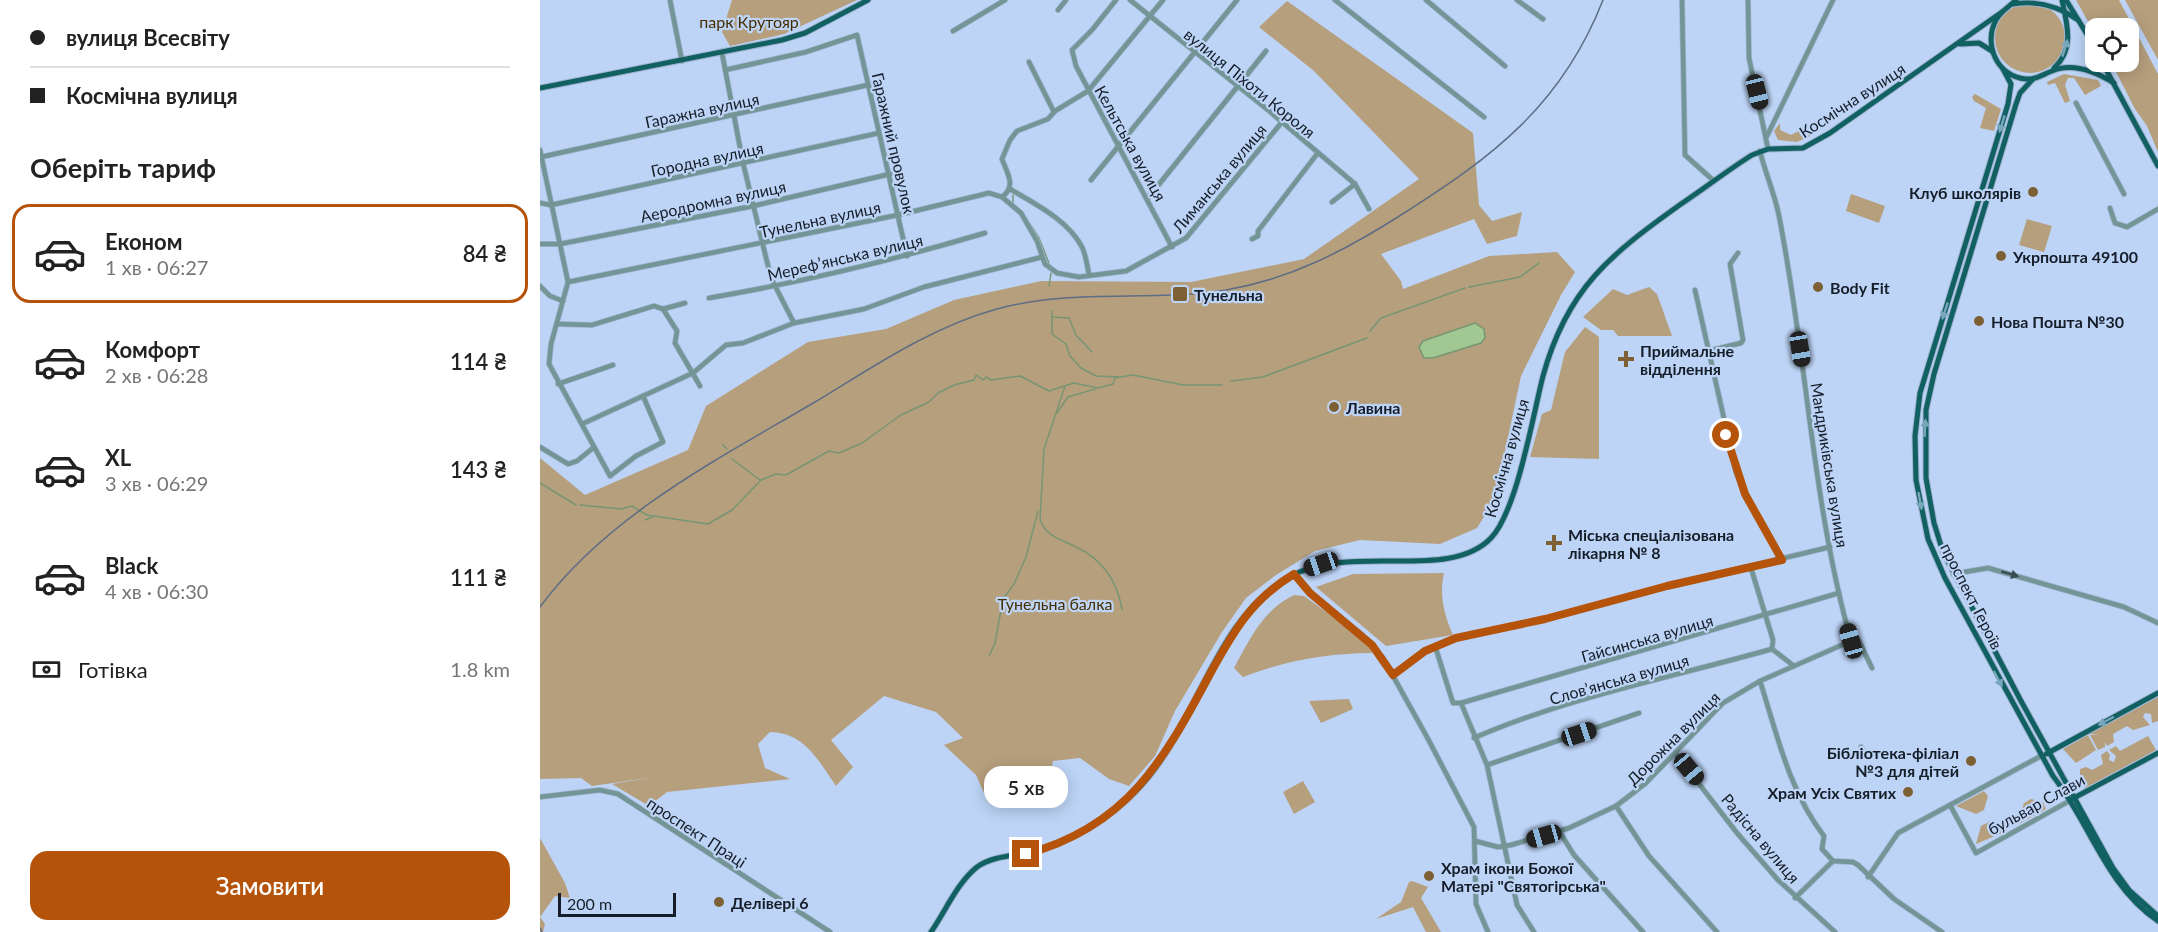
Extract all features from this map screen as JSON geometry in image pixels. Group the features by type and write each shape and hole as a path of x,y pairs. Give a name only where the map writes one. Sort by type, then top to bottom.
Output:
{"main road":[{"path":"540,88 789,38 868,0"},
{"path":"1992,51 1991,35 2001,12 2016,0"},
{"path":"2010,6 2027,0 2045,3 2064,10 2078,20"},
{"path":"2051,71 2062,58 2068,44 2064,0"},
{"path":"2064,0 2085,32"},
{"path":"2045,3 2054,7 2066,21"},
{"name":"Космічна вулиця","path":"931,932 955,894 979,866 1044,849 1064,840 1101,819 1135,791 1168,751 1241,620 1259,599 1294,574 1334,561 1451,559 1474,551 1491,538 1507,512 1543,376 1568,313 1590,280 1611,256 1714,181 1760,151 1810,146 2001,12"},
{"path":"1956,45 1979,43 1992,51 2003,69 2018,77 2034,79 2066,67 2080,69 2114,83"},
{"name":"проспект Героїв","path":"2003,69 2012,84 2011,93 1920,393 1915,445 1919,498 1928,538 1945,578 2042,756 2073,799 2122,882 2158,916"},
{"path":"2108,72 2158,166"},
{"name":"проспект Героїв","path":"2034,79 2020,93 2016,104 1934,374 1926,410 1925,453 1929,501 1943,552 1953,574 2118,882 2133,901 2158,921"},
{"path":"1967,234 1975,237"},
{"path":"2042,756 2158,693"},
{"name":"бульвар Слави","path":"2073,799 2158,753"}],"street":[{"path":"670,0 682,61"},
{"path":"953,31 1005,0"},
{"path":"1058,10 1066,0"},
{"name":"Кельтська вулиця","path":"1116,0 1092,30 1072,50 1076,66 1088,91 1148,198 1172,247"},
{"name":"вулиця Піхоти Короля","path":"1130,0 1355,184 1369,209"},
{"path":"582,424 693,373 726,345 743,343 797,323 864,309 924,287 1042,256 1027,223 1002,197 1010,189 1009,174 1002,159 1010,140 1021,128 1048,119 1054,112 1088,91 1163,0"},
{"path":"1091,180 1237,0"},
{"path":"1335,0 1484,117"},
{"path":"1426,0 1505,66"},
{"path":"1517,0 1543,19"},
{"path":"1682,0 1685,155 1714,181"},
{"path":"1748,0 1749,58 1768,149"},
{"path":"1767,136 1833,0"},
{"name":"Гаражний провулок","path":"725,70 806,52 857,35 907,256"},
{"path":"1148,198 1266,51"},
{"path":"722,53 743,163 774,287 797,323"},
{"path":"1029,62 1054,112"},
{"name":"Гаражна вулиця","path":"541,158 868,85"},
{"path":"2076,103 2124,194"},
{"name":"Лиманська вулиця","path":"1042,256 1045,264 1057,273 1078,277 1126,271 1172,247 1186,238 1202,222 1282,122"},
{"name":"Городна вулиця","path":"540,203 551,205 879,133"},
{"path":"540,150 568,282 549,364 610,476 636,456 663,442 643,396"},
{"name":"Мандриківська вулиця","path":"1760,151 1779,217 1830,547 1851,641"},
{"path":"1252,239 1258,236 1258,231 1317,154"},
{"name":"Аеродромна вулиця","path":"540,244 560,244 753,206 890,174"},
{"path":"1332,202 1355,184"},
{"path":"1010,189 1046,211 1069,231 1082,247 1089,274"},
{"name":"Тунельна вулиця","path":"568,282 898,215 985,193 1002,197"},
{"path":"2110,208 2115,223 2127,226 2158,209"},
{"name":"Мерефʼянська вулиця","path":"709,298 774,287 907,256 985,233"},
{"path":"1708,351 1743,340 1730,264 1738,253"},
{"path":"540,286 550,296 563,301"},
{"path":"1695,290 1736,472 1745,494 1782,560"},
{"path":"557,324 592,325 654,306 663,309 686,303"},
{"path":"663,309 677,331 675,343 700,386"},
{"path":"558,384 613,365"},
{"path":"540,447 568,465 593,448"},
{"path":"1393,675 1415,658 1456,638 1545,619 1667,586 1751,568 1830,547"},
{"path":"1751,568 1773,640 1772,649 1788,659 1794,666"},
{"path":"1953,574 1988,568 2124,607 2158,623"},
{"path":"1294,574 1310,593 1372,645 1393,675 1471,819 1475,841 1476,904 1488,932"},
{"name":"Гайсинська вулиця","path":"1461,703 1839,593"},
{"path":"1851,641 1858,639 1872,668"},
{"name":"Дорожна вулиця","path":"1475,841 1503,846 1559,831 1616,806 1630,798 1676,754 1723,703 1760,681 1851,641"},
{"path":"1436,648 1453,703 1461,703 1487,765 1497,801 1503,846 1517,905 1534,932"},
{"name":"Словʼянська вулиця","path":"1474,738 1504,725 1560,708 1772,649"},
{"path":"1760,681 1793,785 1810,819 1824,836 1821,848 1833,861 1853,862 1894,898 1942,932"},
{"path":"1487,765 1639,713"},
{"path":"1861,747 1867,757"},
{"name":"Радісна вулиця","path":"1676,754 1737,833 1796,898 1834,932"},
{"path":"1868,877 1898,833 2042,756"},
{"name":"проспект Праці","path":"540,797 600,790 618,794 830,932"},
{"name":"бульвар Слави","path":"1950,805 1976,853 2073,799"},
{"path":"1616,806 1649,856 1717,932"},
{"path":"1559,831 1574,855 1643,932"},
{"path":"1796,898 1833,861"}],"green space":[{"name":"парк Крутояр","path":"732,0 857,0 784,34 730,46 722,32"},
{"path":"2076,0 2119,0 2128,18 2086,18"},
{"path":"2125,0 2158,0 2158,60 2139,25 2139,18 2135,18"},
{"name":"Тунельна балка","path":"1287,1 1473,133 1479,205 1492,221 1522,212 1517,236 1487,244 1474,219 1381,254 1401,281 1403,289 1489,256 1557,252 1575,272 1561,295 1521,376 1495,499 1477,528 1440,544 1360,540 1315,551 1276,575 1246,598 1222,632 1175,711 1155,756 1129,786 1109,779 1080,758 1053,761 1048,787 988,802 976,775 944,745 963,738 936,712 884,696 831,740 853,767 836,786 802,743 793,737 770,732 758,744 765,768 790,779 667,792 649,806 612,784 648,778 592,786 581,778 540,779 540,458 585,495 688,450 706,406 808,342 886,329 954,300 1041,281 1191,282 1304,259 1419,179 1314,71 1259,27"},
{"path":"2030,3 2043,6 2055,13 2062,25 2065,38 2062,51 2055,63 2043,70 2030,73 2017,70 2005,63 1998,51 1995,38 1998,25 2005,13 2017,6"},
{"path":"2139,38 2158,74 2158,152 2147,126 2135,109 2116,72 2139,72"},
{"path":"2064,74 2098,80 2101,86 2085,95 2074,78 2068,78 2065,85 2070,101 2065,103 2055,83 2048,85 2047,82"},
{"path":"1975,94 2001,109 1994,131 1980,128 1986,108 1974,101 1972,97"},
{"path":"1780,123 1780,130 1791,135 1810,125 1815,134 1797,142 1778,140 1774,131"},
{"path":"1851,194 1885,206 1879,223 1846,211"},
{"path":"2027,219 2052,226 2044,252 2019,245"},
{"path":"1649,287 1657,294 1672,336 1618,336 1613,330 1601,330 1583,317 1613,289 1627,295"},
{"path":"1585,327 1599,337 1599,459 1530,457 1542,414 1551,410 1565,352"},
{"path":"1444,573 1443,604 1453,635 1386,646 1316,587 1353,574"},
{"path":"1294,595 1304,596 1367,641 1372,653 1339,654 1306,659 1274,666 1243,677 1234,668 1258,626 1283,601"},
{"path":"2158,697 2158,721 2152,723 2151,714 2145,713 2143,717 2150,725 2133,730 2127,726 2113,734 2114,742 2107,746 2105,742 2105,747 2098,750 2090,735 2099,734 2089,734"},
{"path":"1349,699 1353,709 1321,723 1309,701"},
{"path":"2088,735 2096,750 2076,763 2063,749"},
{"path":"2148,736 2156,750 2085,788 2080,781 2080,769 2086,767 2092,770 2103,764 2101,755 2107,751 2110,755 2109,760 2114,762 2116,756 2109,750 2116,746 2120,751"},
{"path":"1303,781 1315,802 1294,814 1283,792"},
{"path":"1984,791 1988,796 1984,810 1976,814 1956,806"},
{"path":"2031,799 2043,802 2046,809 2017,825 2024,803"},
{"path":"1991,821 2003,825 2007,831 1976,844 1981,826"},
{"path":"540,838 565,883 570,898 555,896 540,917"},
{"path":"1409,882 1428,887 1421,898 1441,932 1426,932 1413,907 1376,919 1401,902"},
{"path":"540,917 545,924 543,932 540,932"}],"shaded area":[{"path":"1475,323 1484,329 1485,338 1481,343 1433,358 1424,358 1419,347 1423,341"}],"waterway":[{"path":"1013,195 1013,203"},
{"path":"1024,215 1039,238 1050,266"},
{"path":"1469,287 1520,277 1539,263"},
{"path":"1049,286 1051,273"},
{"path":"1370,331 1381,318 1465,288"},
{"path":"1052,311 1052,334 1066,344 1070,356 1081,368 1096,376 1119,377"},
{"path":"1053,317 1069,318 1076,335 1092,352"},
{"path":"1231,381 1263,377 1367,338"},
{"path":"580,505 621,509 632,506 647,515 708,524 732,510 761,480 776,474 786,475 829,451 839,453 862,443 901,415 929,402 938,393 954,385 974,380 976,375 983,380 986,377 991,380 1020,376 1049,391 1074,383 1098,388 1113,384 1115,378 1133,375 1183,385 1222,385"},
{"path":"1065,386 1044,449 1040,520 1050,534 1085,552 1101,565 1112,580 1122,609"},
{"path":"1057,413 1068,397 1095,389"},
{"path":"723,445 727,449"},
{"path":"732,459 760,480"},
{"path":"540,483 576,505"},
{"path":"989,656 995,643 1003,599 1014,584 1026,557 1038,511"},
{"path":"645,520 652,517"}],"railway":[{"path":"540,607 567,574 598,544 667,491 881,362 949,326 997,309 1054,299 1169,295 1226,290 1250,285 1295,271 1360,240 1466,172 1521,125 1567,70 1586,37 1603,0"},
{"path":"540,928 542,932"}],"place":[{"name":"Клуб школярів","path":"2033,192"},
{"name":"Укрпошта 49100","path":"2001,256"},
{"name":"Body Fit","path":"1818,287"},
{"name":"Тунельна","path":"1180,294"},
{"name":"Нова Пошта №30","path":"1979,321"},
{"name":"Приймальне відділення","path":"1626,359"},
{"name":"Лавина","path":"1334,407"},
{"name":"Міська спеціалізована лікарня № 8","path":"1554,543"},
{"name":"Бібліотека-філіал №3 для дітей","path":"1971,761"},
{"name":"Храм Усіх Святих","path":"1908,792"},
{"name":"Храм ікони Божої Матері \"Святогірська\"","path":"1429,876"},
{"name":"Делівері 6","path":"719,902"}],"route":[{"path":"1026,854 1044,849 1092,825 1118,807 1135,791 1168,751 1241,620 1259,599 1274,586 1294,574 1310,593 1372,645 1393,675 1425,651 1456,638 1545,619 1667,586 1782,560 1745,494 1736,472 1726,435"}]}
